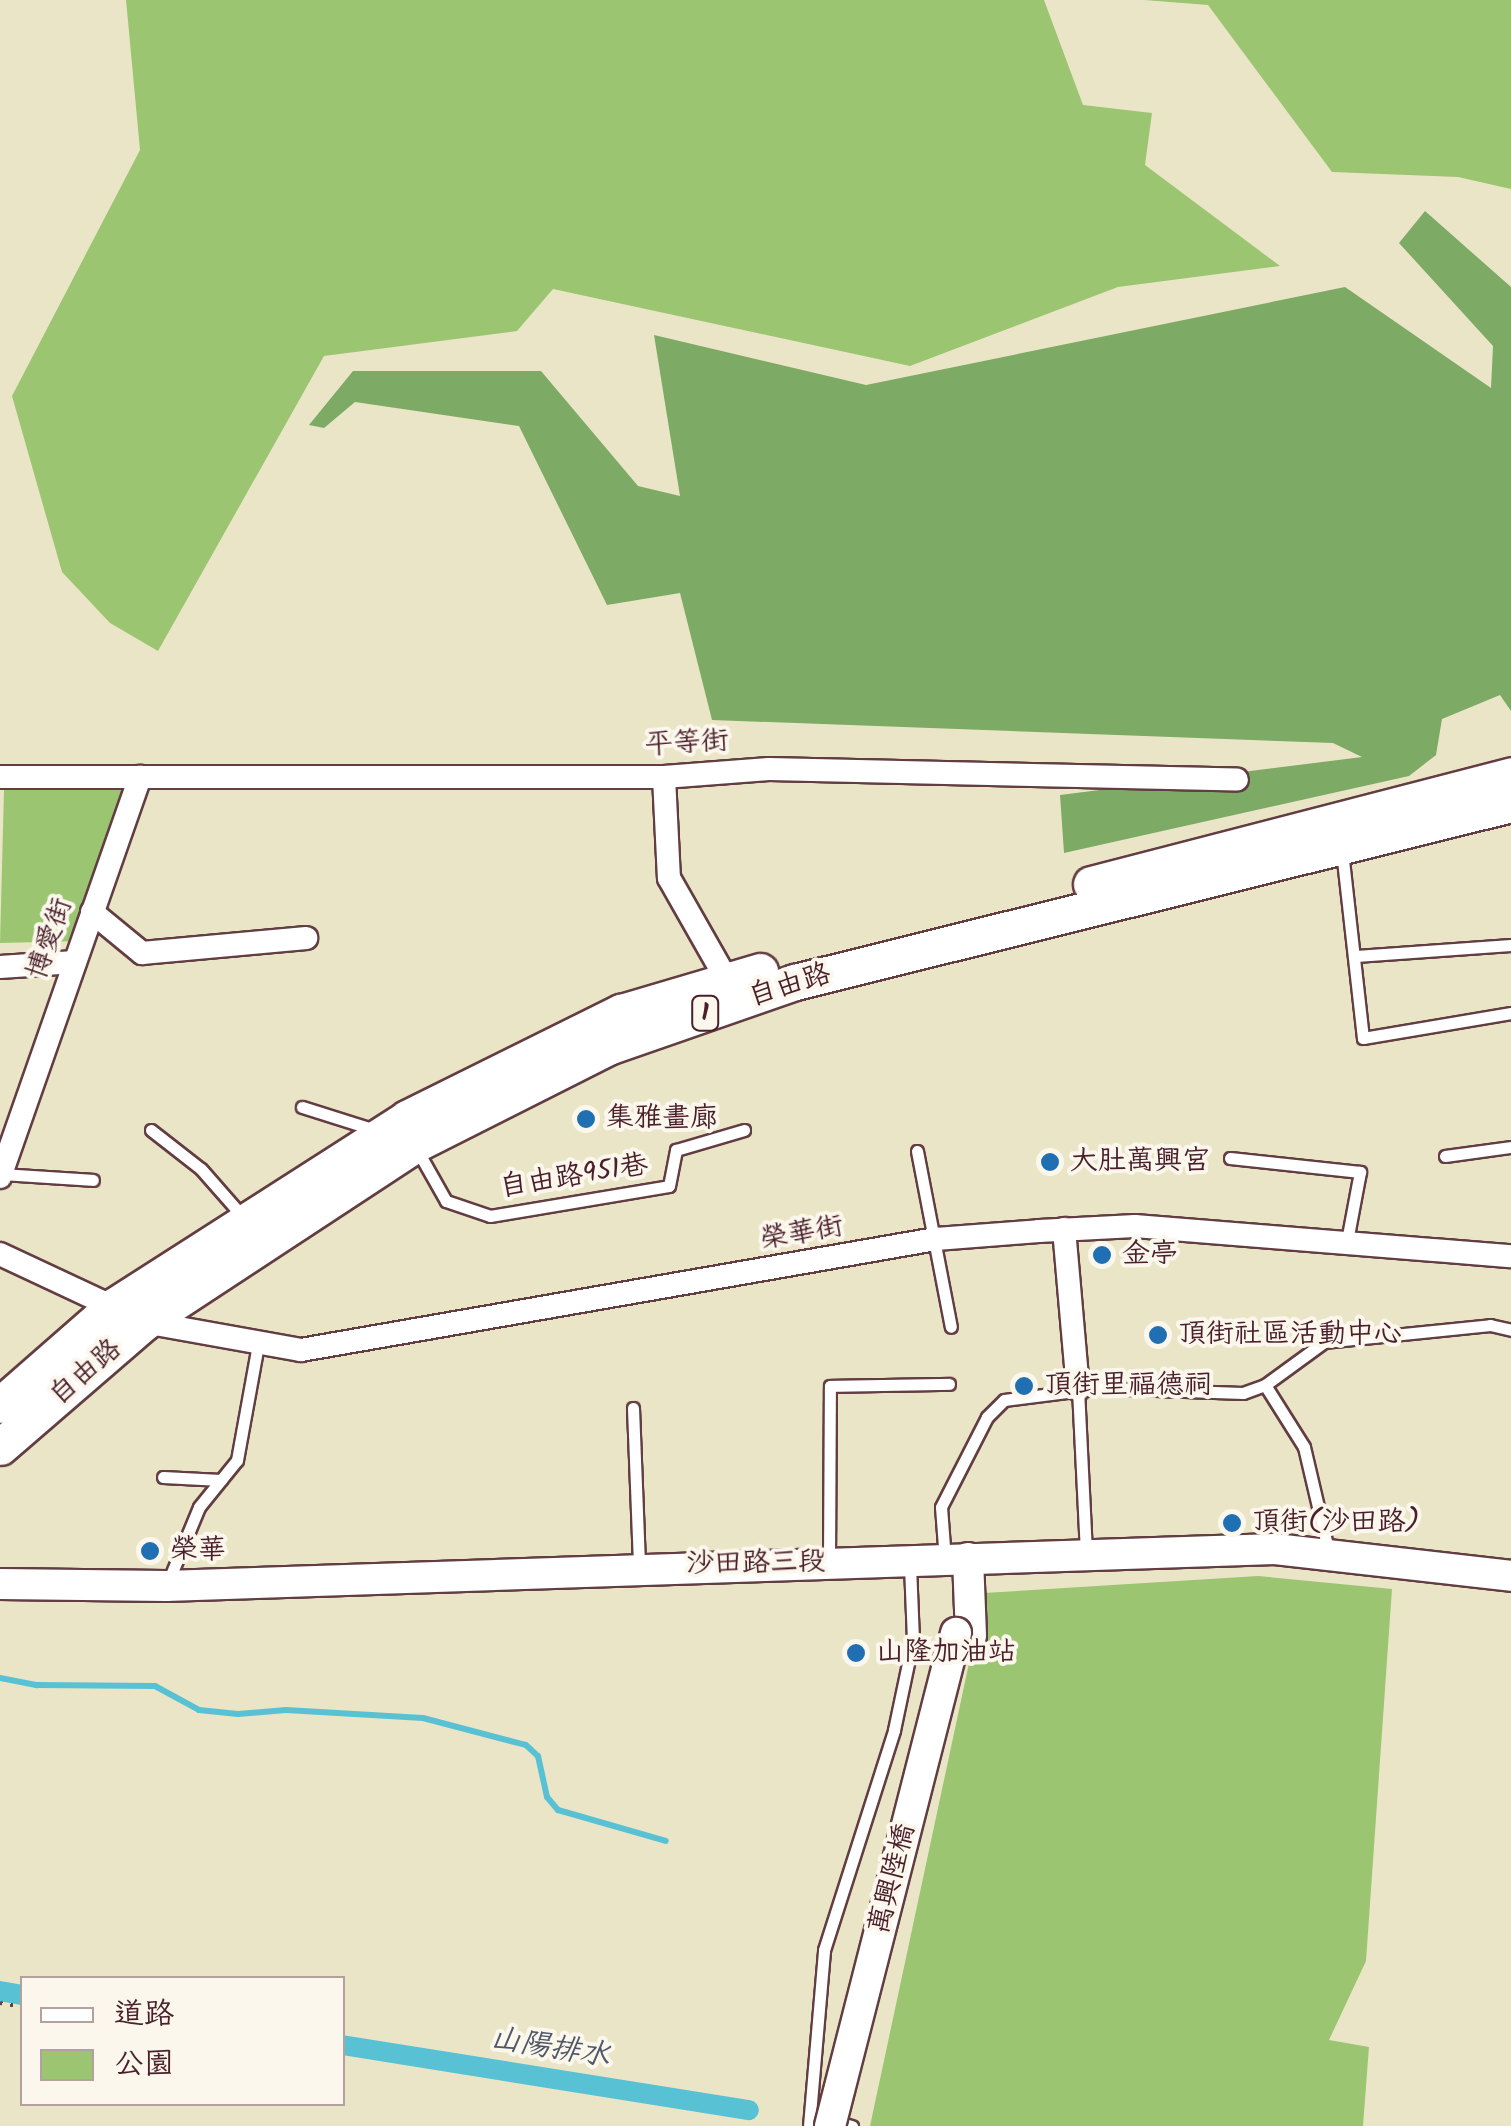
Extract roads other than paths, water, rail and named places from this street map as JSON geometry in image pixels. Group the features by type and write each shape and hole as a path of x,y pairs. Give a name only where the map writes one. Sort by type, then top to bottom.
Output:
{"main road":[{"name":"自由路","path":"0,1405 112,1307 245,1220 448,1112 621,1012 727,980 1511,775"},
{"name":"自由路","path":"448,1112 608,1047 794,982 1511,804"},
{"name":"自由路","path":"0,1448 145,1322 399,1139"}],"street":[{"name":"平等街","path":"0,777 664,777 769,770 1237,780"},
{"name":"博愛街","path":"0,1176 140,777"},
{"path":"664,777 669,878 727,980"},
{"path":"92,912 142,953 306,938"},
{"path":"0,967 75,962"},
{"name":"榮華街","path":"0,1254 145,1322 300,1350 421,1334 936,1240 1064,1229 1135,1226 1510,1250"},
{"path":"1064,1229 1078,1389"},
{"name":"沙田路三段","path":"0,1584 166,1586 639,1566 1275,1549 1511,1576"},
{"path":"957,1559 964,1634"},
{"name":"萬興陸橋","path":"817,2122 964,1634"},
{"name":"萬興陸橋","path":"851,2126 964,1634"}],"lane":[{"path":"1342,847 1363,1038 1511,1013"},
{"path":"1356,956 1511,945"},
{"path":"302,1107 399,1139"},
{"path":"150,1130 201,1169 245,1220"},
{"name":"自由路951巷","path":"399,1139 446,1201 490,1216 669,1186 676,1150 744,1130"},
{"path":"1445,1156 1511,1147"},
{"path":"917,1151 951,1327"},
{"path":"1230,1158 1360,1172 1348,1241"},
{"path":"0,1176 93,1180"},
{"path":"957,1559 941,1507 986,1417 1004,1400 1078,1389 1243,1392 1265,1385 1324,1342 1490,1326 1511,1330"},
{"path":"166,1586 199,1506 237,1460 258,1344"},
{"path":"829,1563 830,1386 949,1384"},
{"path":"1265,1385 1304,1447 1330,1558"},
{"path":"1078,1389 1086,1555"},
{"path":"633,1408 639,1566"},
{"path":"163,1477 221,1480"},
{"path":"851,2126 817,2122 824,1950 898,1712 914,1640 910,1561"}],"waterway":[{"path":"0,1678 37,1685 155,1686 199,1710 238,1714 286,1710 423,1718 526,1745 538,1756 547,1797 558,1810 666,1841"},
{"name":"山陽排水","path":"0,1991 20,1995"},
{"name":"山陽排水","path":"345,2045 749,2110"}],"place":[{"name":"集雅畫廊","path":"586,1119"},
{"name":"大肚萬興宮","path":"1050,1162"},
{"name":"金亭","path":"1102,1255"},
{"name":"頂街社區活動中心","path":"1158,1335"},
{"name":"頂街里福德祠","path":"1024,1386"},
{"name":"頂街(沙田路)","path":"1232,1523"},
{"name":"榮華","path":"150,1551"},
{"name":"山隆加油站","path":"856,1653"}]}
